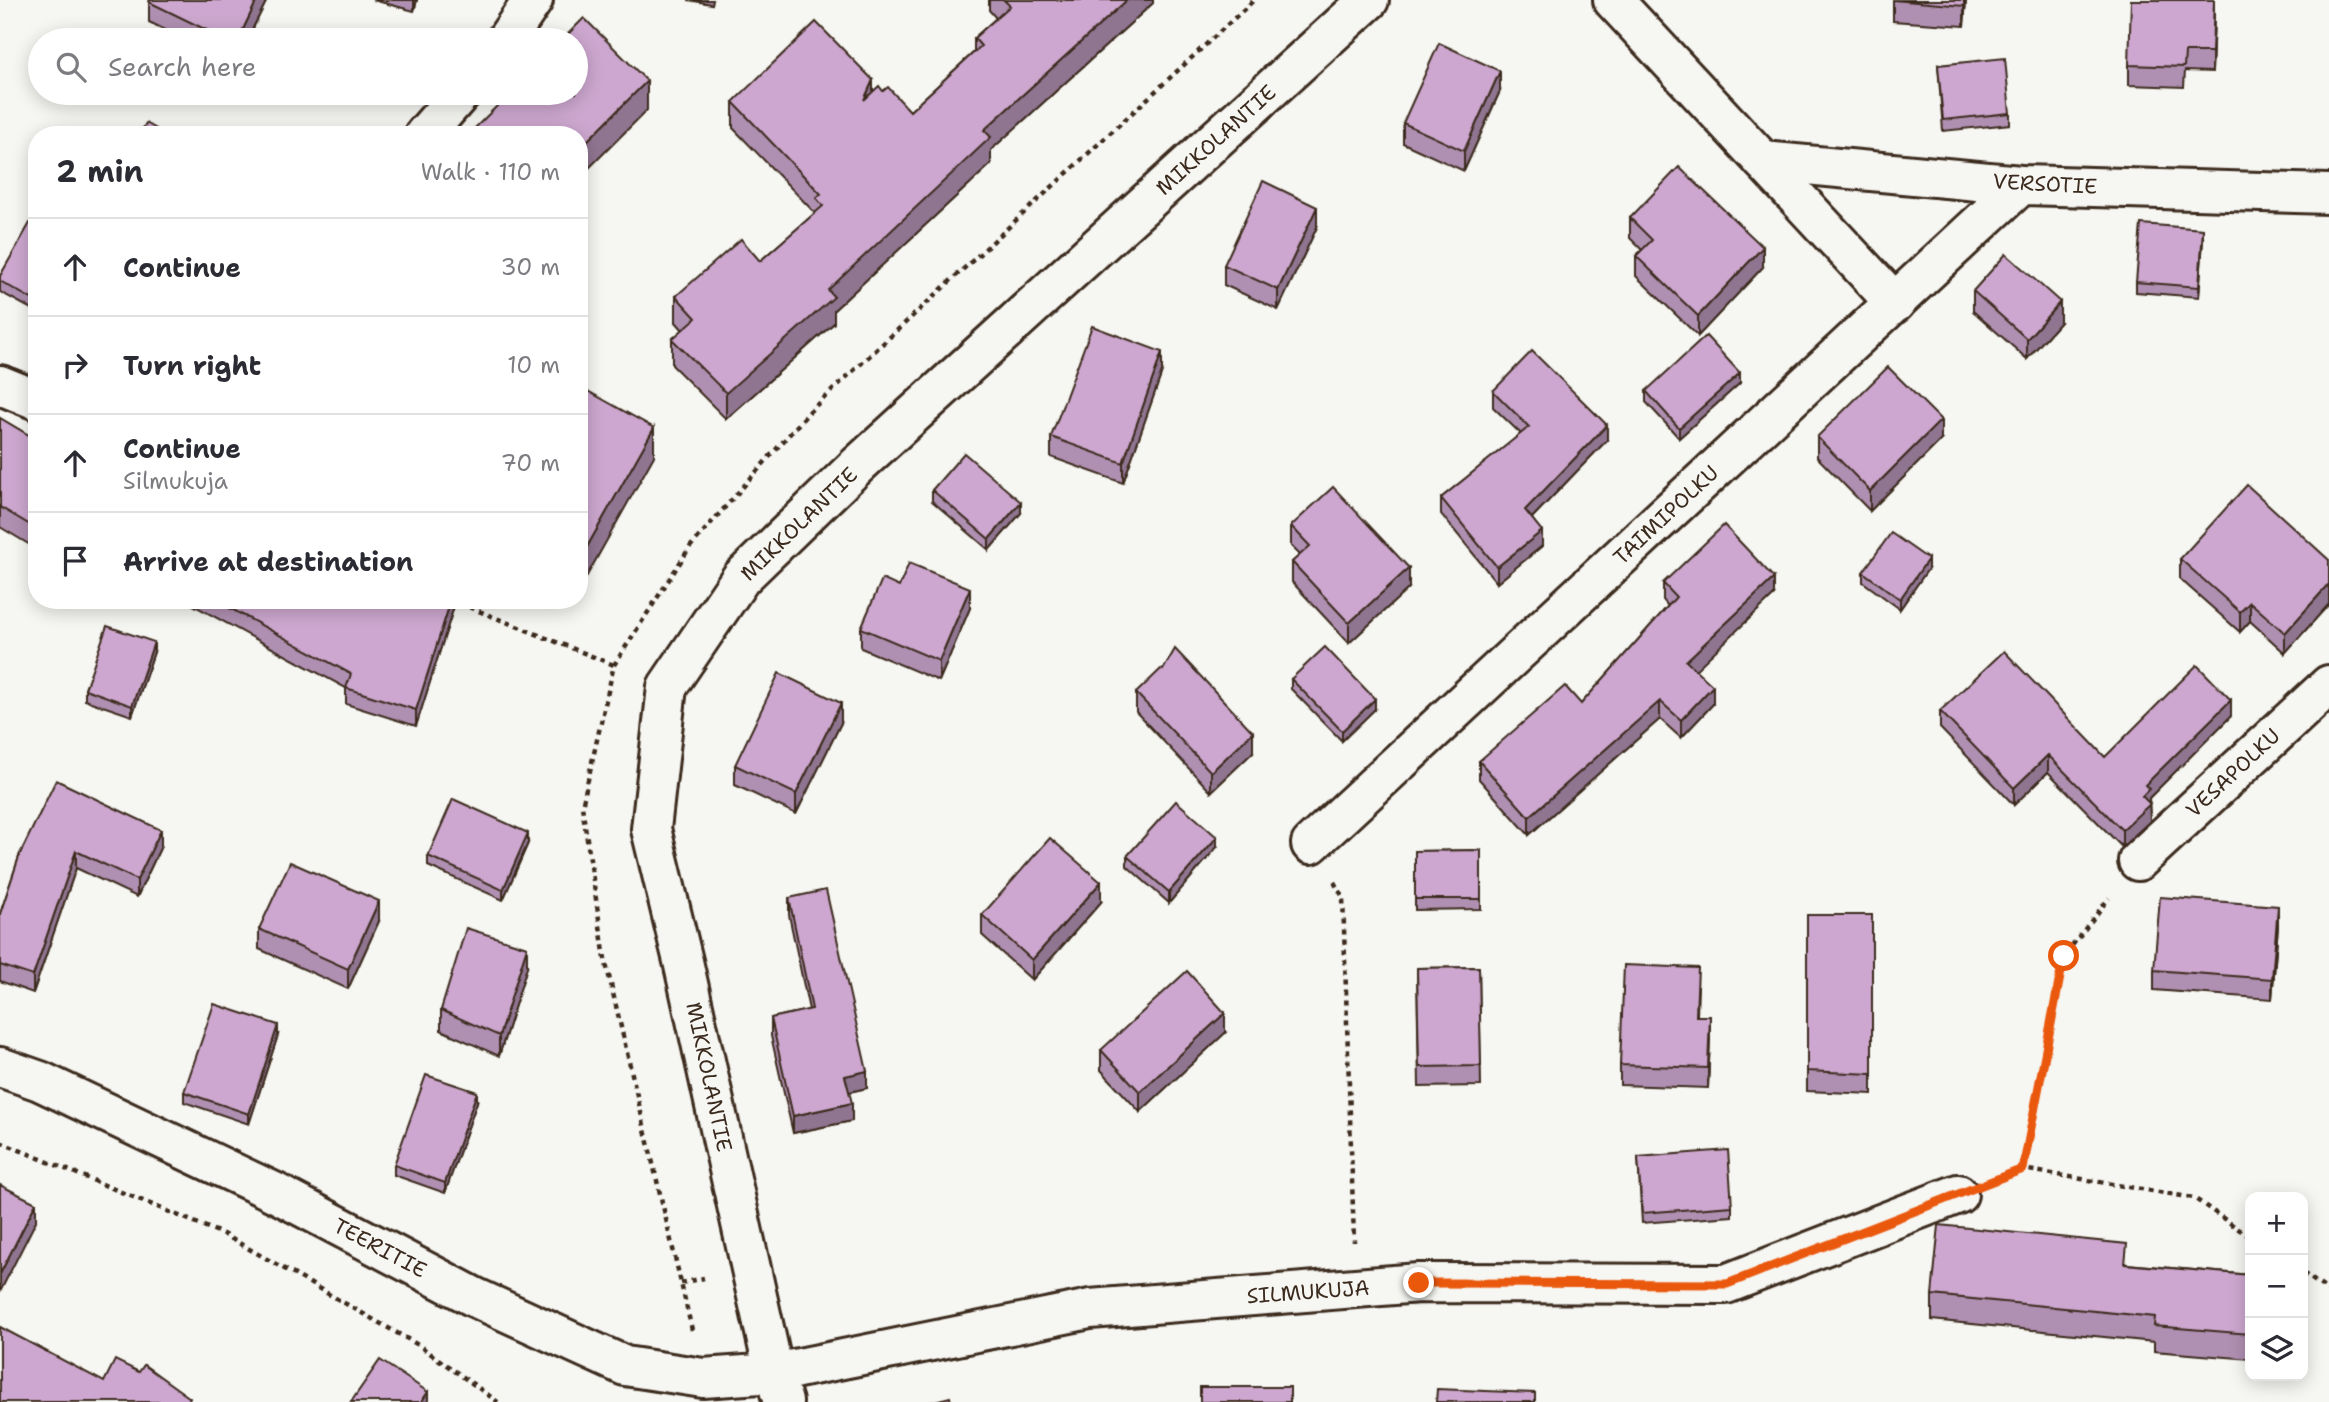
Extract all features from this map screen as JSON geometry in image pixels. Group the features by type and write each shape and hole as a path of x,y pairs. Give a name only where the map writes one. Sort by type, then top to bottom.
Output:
{"street":[{"path":"514,28 533,0"},
{"name":"MIKKOLANTIE","path":"778,1387 651,829 667,687 741,578 859,464 1368,0"},
{"path":"1614,0 1895,303"},
{"path":"433,126 451,105"},
{"name":"VERSOTIE","path":"1763,161 2021,185 2329,194"},
{"name":"TAIMIPOLKU","path":"1311,844 2021,185"},
{"path":"0,385 28,396"},
{"name":"VESAPOLKU","path":"2138,862 2329,685"},
{"name":"TEERITIE","path":"0,1067 40,1081 264,1187 474,1297 625,1366 778,1387"},
{"name":"SILMUKUJA","path":"778,1387 1090,1309 1419,1283 1727,1284 1958,1194"}],"path":[{"path":"703,1378 605,959 582,806 614,665 690,547 810,411 1254,0"},
{"path":"474,609 614,665"},
{"path":"1311,844 1343,897 1356,1288"},
{"path":"2023,1169 2064,956 2138,862"},
{"path":"0,1142 223,1234 420,1346 498,1402"},
{"path":"1958,1194 2023,1169 2194,1198 2245,1234"},
{"path":"2308,1276 2329,1291"}],"building":[{"path":"257,0 244,28 202,28 149,2"},
{"path":"1004,0 1127,0 984,130 991,137 828,290 834,297 726,393 672,339 696,318 676,296 741,239 760,261 823,206 816,198 821,194 733,102 816,22 873,80 864,100 879,86 883,91 888,87 910,111 981,46 974,38 1010,6"},
{"path":"1893,0 1964,0 1964,6"},
{"path":"2131,0 2214,0 2212,52 2185,52 2184,67 2129,65"},
{"path":"584,18 647,81 588,140 588,126 477,126 498,105 588,105 588,28 574,28"},
{"path":"1439,43 1500,71 1464,151 1403,123"},
{"path":"2005,58 2010,113 1943,120 1938,65"},
{"path":"1679,167 1763,247 1698,316 1636,256 1652,240 1630,218"},
{"path":"1263,181 1317,207 1278,290 1224,265"},
{"path":"2141,224 2203,229 2199,287 2136,282"},
{"path":"28,227 28,297 0,281 0,276"},
{"path":"2006,254 2060,302 2027,339 1973,291"},
{"path":"1092,326 1162,352 1123,463 1051,437"},
{"path":"1706,336 1740,373 1679,428 1646,391"},
{"path":"1532,351 1607,425 1525,510 1542,531 1497,567 1441,498 1529,427 1493,391"},
{"path":"1888,367 1941,420 1870,491 1817,437"},
{"path":"588,391 654,428 588,545"},
{"path":"0,418 28,435 28,524 0,507"},
{"path":"964,453 1021,502 989,539 932,490"},
{"path":"2247,485 2329,560 2329,584 2285,633 2250,602 2240,612 2180,559"},
{"path":"1333,487 1409,568 1349,623 1292,562 1310,546 1291,526"},
{"path":"1724,525 1774,578 1686,661 1713,686 1681,720 1660,701 1529,817 1479,761 1565,686 1581,704 1676,597 1663,583"},
{"path":"1891,533 1928,559 1900,599 1863,572"},
{"path":"909,563 970,588 939,661 861,628 882,579 899,587"},
{"path":"232,609 448,609 416,710 346,688 351,674"},
{"path":"107,626 154,642 132,706 85,689"},
{"path":"1325,647 1375,699 1342,731 1291,679"},
{"path":"1175,649 1253,732 1211,772 1136,693 1163,670"},
{"path":"2004,651 2105,757 2197,665 2231,700 2145,785 2149,789 2142,796 2150,804 2122,830 2048,755 2014,788 1940,711"},
{"path":"779,673 841,703 796,794 735,765"},
{"path":"56,780 161,830 137,880 76,851 33,976 0,965 0,914 20,854"},
{"path":"453,799 528,833 503,890 428,856"},
{"path":"1176,801 1217,837 1169,892 1127,856"},
{"path":"1050,838 1101,882 1032,960 982,915"},
{"path":"1481,850 1481,899 1415,899 1415,851"},
{"path":"290,862 379,901 348,969 259,929"},
{"path":"826,890 867,1071 845,1076 852,1103 793,1116 771,1018 812,1009 789,898"},
{"path":"2160,897 2278,906 2272,979 2154,970"},
{"path":"1807,915 1872,915 1872,1074 1807,1071"},
{"path":"466,928 527,947 499,1036 441,1010"},
{"path":"1624,965 1698,968 1696,1016 1710,1016 1708,1068 1620,1065"},
{"path":"1479,967 1481,1066 1419,1067 1417,968"},
{"path":"1187,971 1225,1013 1140,1092 1101,1050"},
{"path":"214,1004 278,1025 249,1114 184,1092"},
{"path":"426,1075 477,1092 445,1183 394,1165"},
{"path":"1728,1150 1732,1206 1642,1213 1638,1157"},
{"path":"0,1185 36,1203 0,1274"},
{"path":"1939,1225 2127,1244 2125,1264 2245,1275 2245,1334 2154,1326 2155,1317 1932,1295"},
{"path":"0,1327 104,1382 115,1360 139,1372 144,1365 190,1398 188,1402 0,1402"},
{"path":"380,1360 428,1392 421,1402 351,1402"},
{"path":"1200,1387 1290,1387 1290,1402 1200,1402"},
{"path":"1437,1389 1535,1393 1535,1402 1436,1402"},
{"path":"950,1397 951,1402 931,1402"}],"route":[{"path":"1419,1283 1727,1284 2023,1169 2064,956"}]}
